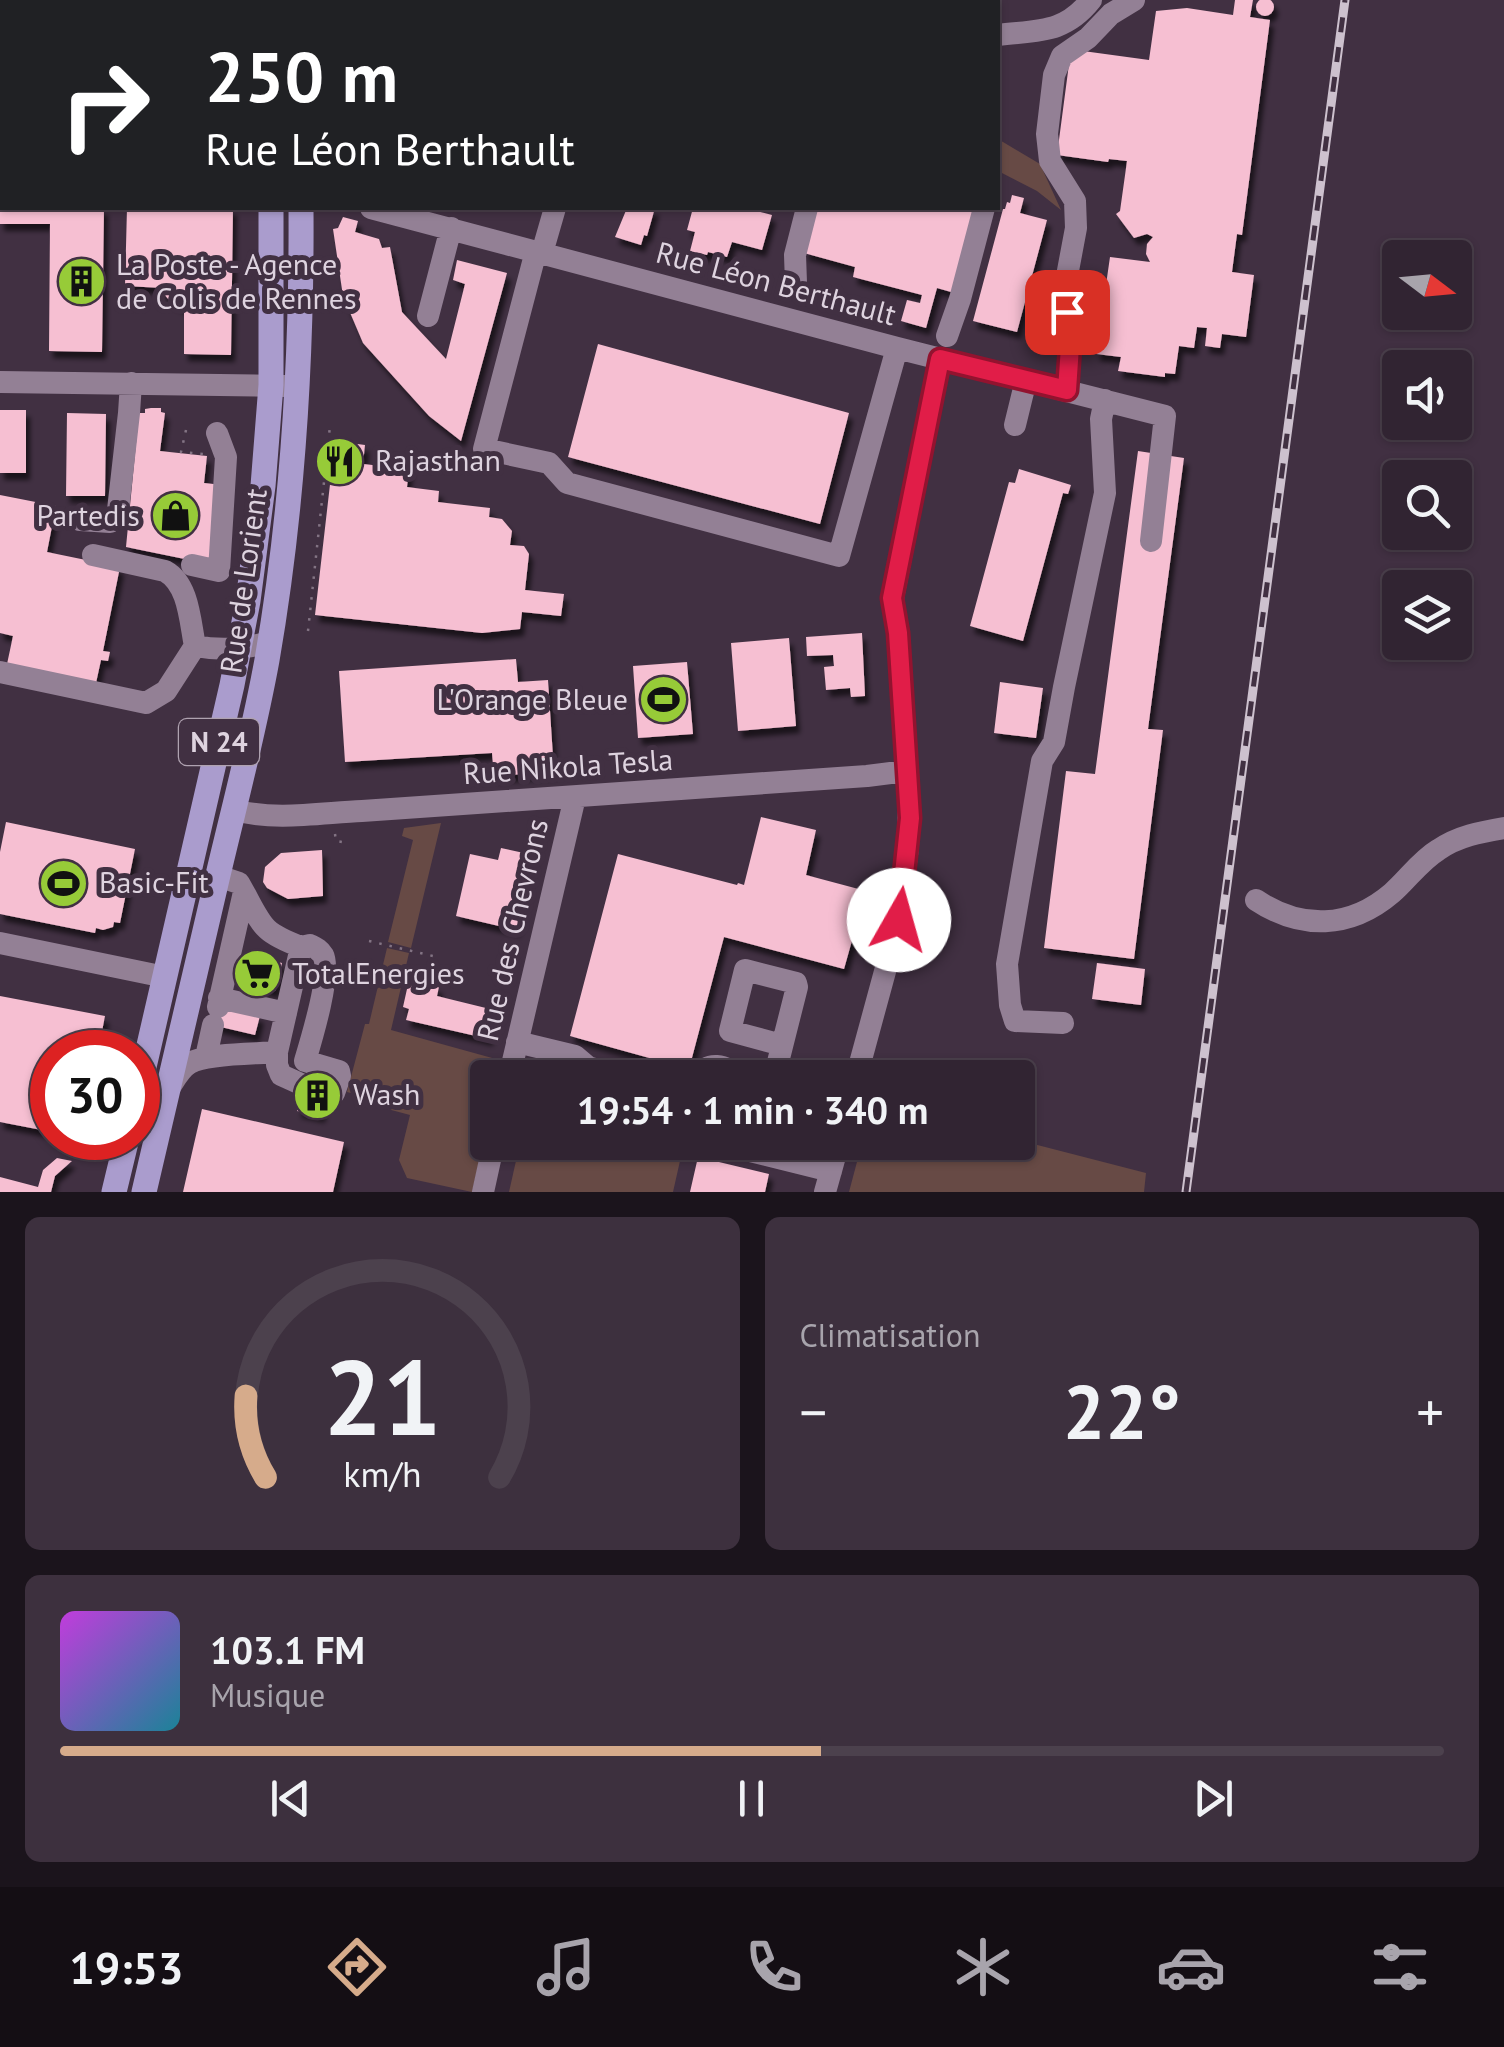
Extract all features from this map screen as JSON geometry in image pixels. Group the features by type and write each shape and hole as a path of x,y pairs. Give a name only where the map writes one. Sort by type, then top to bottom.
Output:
{"main road":[{"name":"Rue de Lorient","path":"153,1030 240,650 263,486 271,385 271,210"},
{"name":"Rue de Lorient","path":"144,1192 270,642 290,495 298,387 301,210"},
{"path":"115,1191 122,1160"}],"street":[{"path":"1000,35 1059,27 1070,22 1091,0"},
{"path":"1067,390 1071,332 1064,292 1076,228 1075,201 1050,162 1047,134 1054,75 1062,56 1088,38 1111,14 1134,0"},
{"name":"Rue Léon Berthault","path":"383,210 443,220 539,252 1165,416 1151,541"},
{"path":"554,210 484,449 549,463 567,483 839,556 897,348"},
{"path":"796,283 795,255 806,210"},
{"path":"946,336 983,210"},
{"path":"428,316 443,220"},
{"path":"861,1060 899,920 910,818 898,633 892,598 940,359"},
{"path":"1015,425 1026,380"},
{"path":"0,382 298,387"},
{"path":"80,520 110,522 116,515 130,414 130,383"},
{"path":"1063,1022 1015,1021 1010,1005 1008,964 1042,760 1054,742 1105,494 1101,419 1105,400"},
{"path":"208,444 209,484"},
{"path":"192,565 218,571 226,457 208,444"},
{"path":"0,672 146,702 166,691 195,646 188,609 172,576 93,556"},
{"path":"195,646 240,650 270,642"},
{"name":"Rue Nikola Tesla","path":"234,810 280,815 575,797 844,766 906,771"},
{"name":"Rue des Chevrons","path":"513,1060 575,797"},
{"path":"1256,900 1284,916 1305,922 1341,919 1382,901 1422,862 1452,842 1504,828"},
{"path":"218,876 238,883 267,931 321,952 325,964 306,1061"},
{"path":"206,1058 244,892"},
{"path":"0,943 165,976"},
{"path":"279,1064 301,947"},
{"path":"217,1010 286,1013"},
{"path":"517,1042 579,1060"},
{"path":"778,1060 782,1046"},
{"path":"168,1090 191,1062 206,1058 279,1064 306,1061 339,1071 336,1090 319,1091 279,1064"},
{"path":"484,1192 490,1160"},
{"path":"769,1160 828,1181"}],"path":[{"path":"308,631 330,426"},
{"path":"186,430 181,452 208,444"},
{"path":"369,941 433,956"}],"shaded area":[{"path":"1000,140 1040,164 1061,210 1037,191 1000,172"},
{"path":"441,823 411,948 388,942 413,840 402,836 404,828"},
{"path":"387,948 409,953 391,1030 499,1060 470,1060 470,1160 479,1160 472,1192 407,1178 399,1160 410,1115 380,1107 381,1101 347,1092 365,1024 369,1024"},
{"path":"1035,1144 1146,1173 1144,1192 849,1192 857,1160 1035,1160"},
{"path":"516,1160 680,1160 673,1192 509,1192"}],"building":[{"path":"1235,0 1253,0 1250,17 1270,20 1242,235 1237,234 1232,272 1254,275 1246,337 1222,334 1220,348 1205,346 1207,328 1197,327 1194,348 1179,346 1175,374 1165,373 1165,377 1118,371 1121,357 1096,354 1110,257 1150,262 1147,244 1153,237 1147,234 1134,238 1116,214 1120,211 1127,161 1057,155 1069,64 1083,51 1149,60 1156,11 1187,8 1233,15"},
{"path":"1259,1 1271,1 1271,13 1259,13"},
{"path":"1012,195 1024,198 1020,213 1047,220 1017,332 973,321 1003,209"},
{"name":"La Poste - Agence de Colis de Rennes","path":"0,210 104,210 102,352 49,351 50,224 0,224"},
{"path":"127,210 233,210 231,355 184,354 184,308 169,300 163,288 125,286"},
{"path":"626,210 654,210 641,245 615,237"},
{"path":"692,210 753,210 772,215 762,250 732,242 727,257 690,251 695,232 687,230"},
{"path":"816,210 980,210 958,294 937,288 926,328 901,321 907,300 920,303 922,295 853,277 855,267 804,253"},
{"path":"343,217 358,221 355,232 379,239 382,248 390,247 402,312 446,359 465,284 453,280 457,260 507,273 461,441 429,416 363,343 343,296 333,229 338,228"},
{"path":"598,344 849,413 820,524 568,457"},
{"name":"Partedis","path":"161,408 165,413 160,451 207,456 204,483 223,485 214,565 126,547 139,413"},
{"path":"0,410 26,410 26,473 0,473"},
{"path":"67,413 106,414 105,496 66,496"},
{"path":"335,441 365,445 363,464 409,469 407,487 439,491 438,502 490,508 489,517 502,519 512,531 510,545 524,546 529,554 525,590 564,594 561,616 522,612 520,629 482,633 315,615"},
{"path":"1138,451 1184,458 1148,729 1163,730 1134,959 1044,948 1066,771 1095,774"},
{"path":"1019,469 1071,485 1068,494 1063,493 1023,641 970,626 1009,482 1015,483"},
{"path":"0,495 56,506 47,552 120,567 103,651 110,652 108,661 101,660 96,683 7,664 13,636 0,633"},
{"path":"862,633 865,696 851,697 850,688 826,690 824,667 834,666 833,655 807,656 806,637"},
{"path":"789,638 796,726 738,731 731,643"},
{"path":"516,659 518,682 548,680 554,772 494,776 492,753 345,762 339,671"},
{"name":"L'Orange Bleue","path":"687,662 693,734 638,738 633,666"},
{"path":"1000,682 1043,688 1036,738 994,733"},
{"path":"761,817 816,830 806,875 866,891 844,969 724,937 691,1060 657,1060 570,1036 618,854 744,885"},
{"name":"Basic-Fit","path":"6,822 135,849 120,923 114,922 113,927 103,930 96,928 95,933 0,914 0,852"},
{"path":"501,848 533,855 516,930 456,916 470,854 498,860"},
{"path":"322,850 323,896 288,899 263,882 265,867 281,853"},
{"name":"TotalEnergies","path":"240,959 267,966 269,960 282,963 275,991 234,981"},
{"path":"1097,963 1145,969 1141,1005 1092,999"},
{"path":"409,980 439,987 437,996 490,1009 486,1027 491,1028 489,1039 406,1020 409,1009 403,1007"},
{"path":"0,996 105,1016 102,1030 30,1030 30,1128 0,1122"},
{"path":"213,1006 260,1016 255,1035 208,1024"},
{"name":"Wash","path":"315,1076 329,1079 321,1116 297,1111 300,1097 310,1100"},
{"path":"202,1109 344,1142 333,1192 183,1192"},
{"path":"55,1160 72,1161 55,1176 51,1192 0,1192 0,1177 38,1187 43,1170"},
{"path":"697,1160 769,1174 765,1192 690,1192"}],"railway":[{"path":"1186,1192 1345,0"}],"place":[{"name":"La Poste - Agence de Colis de Rennes","path":"81,282"},
{"name":"Rajasthan","path":"340,461"},
{"name":"Partedis","path":"175,516"},
{"name":"L'Orange Bleue","path":"663,700"},
{"name":"Basic-Fit","path":"64,883"},
{"name":"TotalEnergies","path":"257,974"},
{"name":"Wash","path":"318,1095"}],"route":[{"path":"899,920 910,818 898,633 892,598 940,359 1067,390 1071,332 1067,312"}]}
